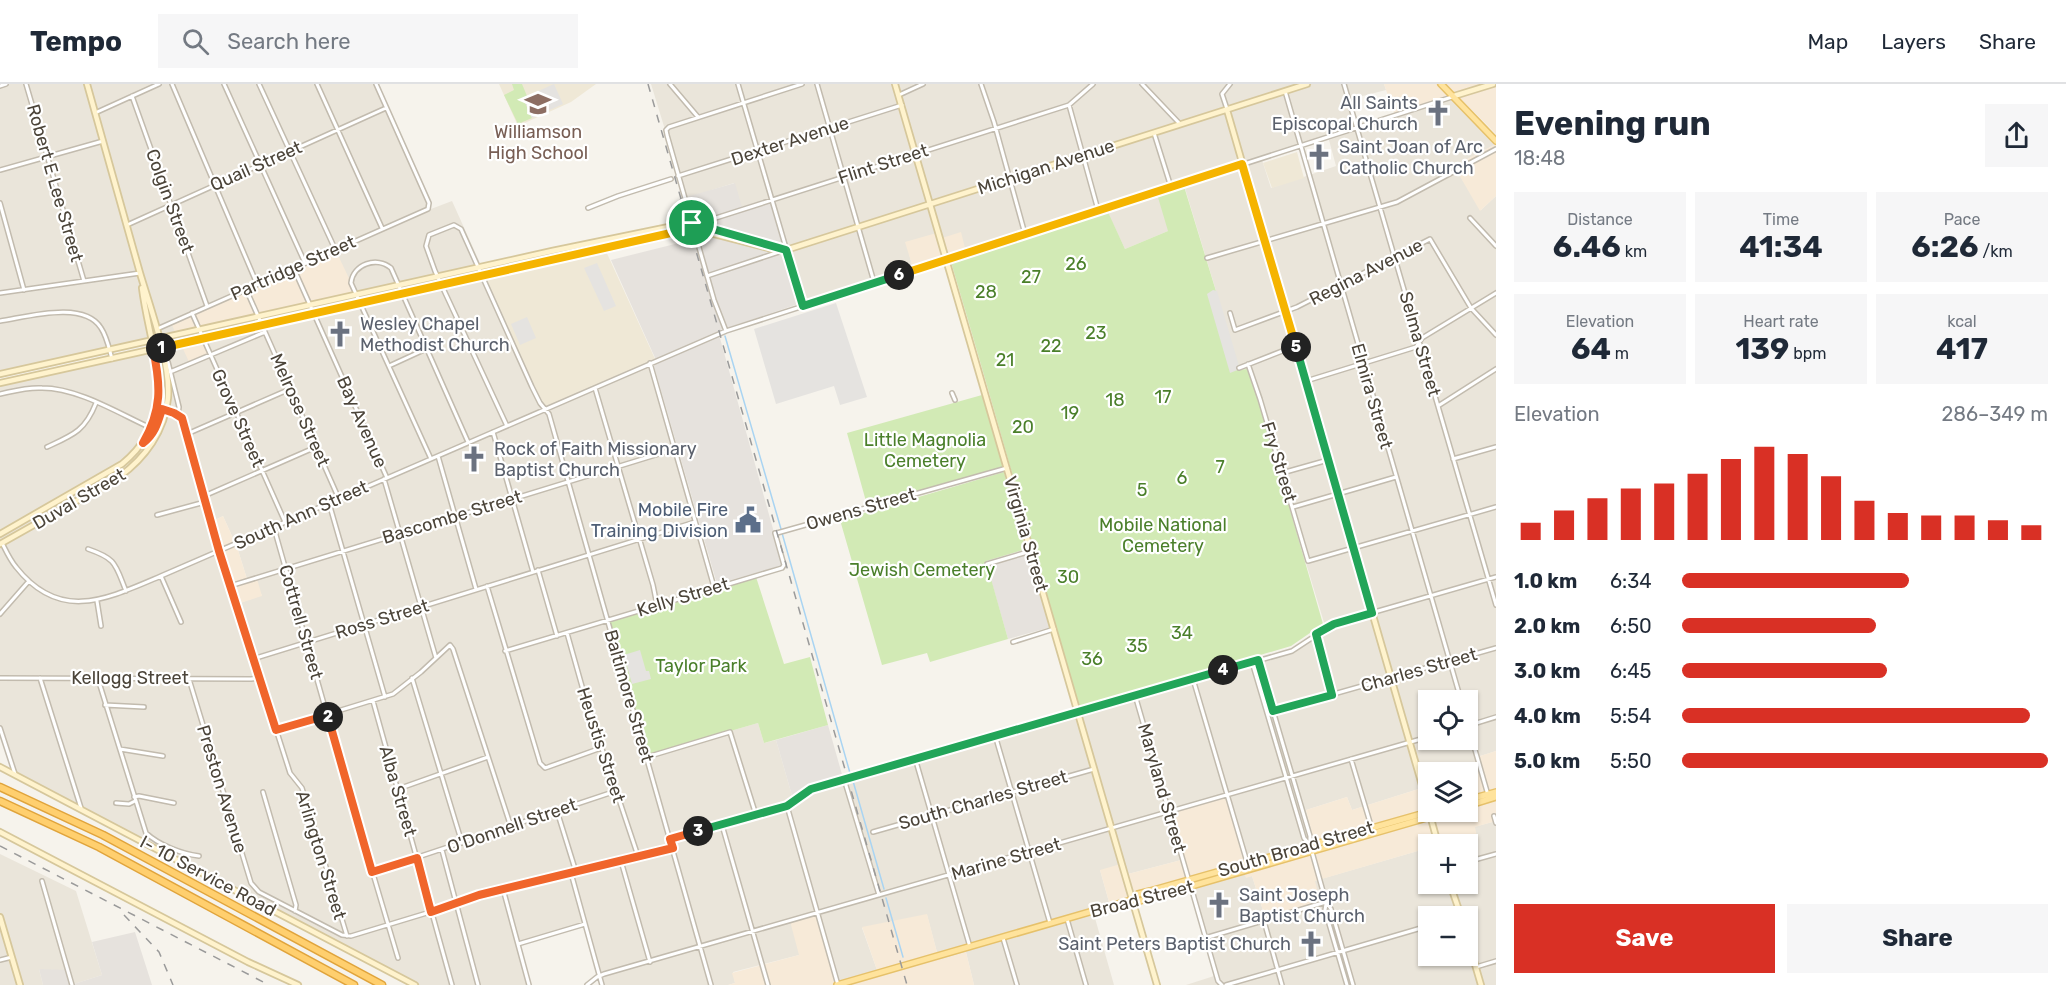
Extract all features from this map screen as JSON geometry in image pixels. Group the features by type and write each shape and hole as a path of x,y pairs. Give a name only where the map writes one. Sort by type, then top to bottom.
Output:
{"highway":[{"path":"0,787 103,835 382,985"},
{"path":"0,801 99,847 354,985"}],"main road":[{"name":"Duval Street","path":"1,544 119,477 140,460 154,441 168,388 159,339 87,84"},
{"name":"Virginia Street","path":"895,84 1157,985"},
{"name":"Michigan Avenue","path":"0,383 482,276 694,225 765,247 786,250 1307,84"},
{"path":"1442,84 1496,141"},
{"path":"1454,96 1493,84"},
{"path":"1227,110 1418,770"},
{"name":"Michigan Avenue","path":"0,374 479,268 694,225 786,250"},
{"name":"Duval Street","path":"0,534 111,472 131,457 143,443 151,428 159,395 159,375 140,273"},
{"path":"223,325 224,333"},
{"name":"I- 10 Service Road","path":"0,767 415,985"},
{"path":"1478,801 1496,792"},
{"path":"1478,798 1496,797"},
{"name":"South Broad Street","path":"1131,900 1138,894 1418,816"},
{"name":"Broad Street","path":"838,985 1131,900 1140,901 1312,852 1373,834 1418,817"},
{"path":"0,832 248,962 298,985"},
{"path":"0,917 20,985"},
{"path":"1476,967 1481,985"}],"street":[{"path":"0,86 6,84"},
{"name":"Robert E Lee Street","path":"26,84 84,281"},
{"path":"95,113 157,84"},
{"path":"172,84 257,284"},
{"path":"224,84 305,263"},
{"path":"259,84 335,249"},
{"path":"317,84 382,228"},
{"path":"376,84 386,108"},
{"path":"670,84 699,117"},
{"path":"738,84 803,306"},
{"path":"726,331 707,276 666,130 669,127 802,84"},
{"path":"816,84 874,282"},
{"path":"899,95 923,84"},
{"path":"981,84 996,128 1025,234"},
{"path":"1093,84 1069,105 1098,210"},
{"path":"1142,84 1181,125"},
{"path":"1227,110 1222,94 1230,84"},
{"name":"Selma Street","path":"1344,84 1496,605"},
{"name":"Elmira Street","path":"1285,91 1458,690"},
{"name":"Colgin Street","path":"132,96 207,306"},
{"path":"714,587 650,363 726,331 1454,96"},
{"name":"Dexter Avenue","path":"678,176 902,105"},
{"name":"Flint Street","path":"694,225 1069,105"},
{"name":"Quail Street","path":"127,225 386,108"},
{"name":"Partridge Street","path":"156,330 429,206 386,108"},
{"path":"1154,133 1171,187"},
{"path":"0,170 103,141"},
{"path":"1207,258 1397,202 1496,149"},
{"path":"588,208 671,179"},
{"path":"0,203 24,290"},
{"path":"1470,218 1496,246"},
{"name":"Baltimore Street","path":"438,277 426,246 429,236 454,225 462,229 532,387 549,414 711,985"},
{"name":"Regina Avenue","path":"1230,313 1235,330 1285,311 1430,239 1471,308"},
{"path":"764,257 765,247"},
{"path":"707,276 786,250"},
{"path":"431,459 351,283 355,271 367,264 377,262 391,268 468,442"},
{"name":"Bay Avenue","path":"293,268 386,478 399,534 436,658"},
{"path":"0,293 140,273"},
{"path":"438,277 507,426"},
{"name":"Melrose Street","path":"246,289 339,499"},
{"path":"1306,381 1416,347 1422,338 1496,293"},
{"path":"1471,308 1496,335"},
{"path":"0,321 60,312 86,314 101,328 112,359"},
{"name":"Grove Street","path":"192,313 285,522"},
{"path":"170,372 265,332"},
{"path":"1239,368 1295,346"},
{"path":"388,366 426,349"},
{"path":"164,361 168,362 179,407 178,415"},
{"name":"South Ann Street","path":"1,544 14,565 29,581 46,593 68,601 97,601 161,576 650,363"},
{"name":"Fry Street","path":"1248,364 1308,561 1354,548"},
{"path":"1438,406 1496,369"},
{"path":"143,443 154,432 164,409 164,392 159,375"},
{"path":"595,387 657,605"},
{"path":"0,394 33,388 51,388 75,394 151,428"},
{"path":"187,434 290,389"},
{"path":"952,393 955,400"},
{"path":"47,447 82,428 91,417 96,403"},
{"path":"164,409 178,415 184,422 204,496 316,447"},
{"path":"493,432 533,572"},
{"path":"1453,459 1496,447"},
{"name":"Bascombe Street","path":"230,586 675,449"},
{"path":"438,456 476,589"},
{"path":"1282,472 1328,460"},
{"name":"Owens Street","path":"757,575 782,568 784,564 775,533 1007,468"},
{"path":"1293,507 1396,477"},
{"name":"Arlington Street","path":"204,496 259,678 290,773 302,788 347,936"},
{"path":"157,515 206,502"},
{"path":"329,503 385,697"},
{"path":"1354,548 1496,507"},
{"path":"602,748 545,768 540,764 487,586 695,522"},
{"name":"Cottrell Street","path":"273,527 398,958"},
{"path":"88,549 106,555 112,560 126,591"},
{"path":"987,564 1031,550"},
{"path":"538,570 556,636"},
{"name":"Kelly Street","path":"505,651 757,575"},
{"path":"161,576 181,622"},
{"path":"670,839 787,806 807,790 1292,651 1334,624 1496,577"},
{"path":"0,614 29,581"},
{"name":"Ross Street","path":"253,658 487,586"},
{"path":"97,601 101,626"},
{"path":"1013,642 1054,630"},
{"name":"Heustis Street","path":"567,633 586,704 638,856"},
{"path":"1316,634 1332,695"},
{"path":"276,730 393,694 450,645 511,827"},
{"name":"Charles Street","path":"1268,713 1496,648"},
{"path":"1258,660 1310,836 1310,845 1326,902 1331,909 1353,985"},
{"path":"1252,662 1304,838 1310,845"},
{"name":"Kellogg Street","path":"0,678 259,678"},
{"path":"40,678 81,810"},
{"path":"98,678 144,830 149,837 158,842 199,856"},
{"name":"Preston Avenue","path":"189,678 251,883 259,892 347,936"},
{"path":"412,678 462,843"},
{"path":"1193,678 1249,870"},
{"name":"Maryland Street","path":"1136,695 1205,938 1221,985"},
{"name":"Alba Street","path":"373,701 452,985"},
{"path":"105,705 144,707"},
{"path":"1478,721 1496,717"},
{"path":"0,728 16,775"},
{"path":"647,757 730,732 756,814"},
{"path":"995,735 1050,923"},
{"name":"Marine Street","path":"587,985 600,976 1418,740"},
{"path":"119,749 163,756"},
{"path":"1474,750 1488,797"},
{"path":"398,789 488,757"},
{"path":"915,759 970,947"},
{"path":"1351,759 1373,834"},
{"name":"South Charles Street","path":"873,832 1094,769"},
{"path":"844,779 879,895"},
{"name":"O'Donnell Street","path":"372,872 616,791"},
{"path":"263,792 296,905 295,911"},
{"path":"116,803 129,804 139,796 174,803"},
{"path":"787,806 838,985"},
{"path":"557,811 576,872"},
{"path":"1494,816 1496,823"},
{"path":"721,825 768,985"},
{"path":"1346,834 1348,841"},
{"path":"347,936 502,889 673,848"},
{"path":"442,850 478,985"},
{"path":"1478,859 1496,854"},
{"path":"621,861 650,962"},
{"path":"571,873 602,985"},
{"path":"42,882 72,985"},
{"path":"502,889 529,985"},
{"path":"1205,938 1326,902"},
{"path":"1326,902 1325,910 1347,985"},
{"path":"1067,919 1086,985"},
{"path":"1264,921 1282,985"},
{"path":"518,944 585,924"},
{"path":"1226,985 1418,929"},
{"path":"1002,937 1017,985"},
{"path":"0,960 12,957"},
{"path":"1476,967 1496,961"}],"shaded area":[{"path":"0,84 85,84 155,321 90,84 374,84 431,209 452,201 545,407 439,456 650,363 714,587 648,755 758,723 764,743 776,740 793,799 805,792 1294,653 1326,629 1247,369 1240,370 1184,185 1168,231 1125,249 1108,213 966,252 942,238 906,242 913,268 804,302 772,198 741,207 734,183 686,198 651,84 1384,84 1386,90 1347,100 1356,126 1226,171 1262,160 1271,188 1336,166 1329,140 1453,98 1496,144 1454,166 1481,210 1496,196 1496,751 1477,757 1478,761 1474,762 1418,762 1418,789 1352,810 1347,797 1306,810 1315,843 1244,864 1226,798 1172,813 1185,859 1128,874 1100,870 1109,902 1093,911 1114,985 974,985 966,952 939,960 927,915 862,928 877,970 836,982 799,955 733,972 735,983 728,985 602,985 585,925 518,944 529,985 414,985 16,775 0,727 0,677 154,676 0,675 0,385 159,350 192,460 160,338 0,373","holes":["223,516 237,547 248,582 262,595 234,605 209,523"]},
{"name":"Williamson High School","path":"499,84 596,84 571,102 518,126"},
{"path":"554,84 563,104 532,118 523,98"},
{"path":"1384,84 1496,84 1496,134 1456,94 1394,113"},
{"path":"1496,144 1496,196 1480,211 1454,166"},
{"path":"1297,152 1304,178 1272,188 1263,163"},
{"path":"735,183 742,207 772,198 804,302 718,331 783,565 717,584 654,366 656,360 611,260 691,240 679,199"},
{"path":"940,232 942,238 961,232 966,252 913,268 905,242"},
{"path":"335,249 357,295 200,330 210,355 190,364 171,323"},
{"path":"605,249 656,361 546,409 540,403 482,276"},
{"path":"597,263 616,306 604,311 584,268"},
{"path":"1213,290 1217,291 1240,369 1230,373 1207,294"},
{"path":"836,303 867,397 840,405 834,386 776,404 754,329"},
{"path":"527,317 536,338 520,345 511,324"},
{"path":"223,516 237,547 248,582 257,579 262,596 234,605 209,523"},
{"path":"1030,554 1051,627 1008,639 987,566"},
{"path":"640,650 646,671 649,671 651,679 632,684 624,655"},
{"path":"828,725 843,778 810,787 793,799 776,740"},
{"path":"1496,751 1496,821 1475,827 1476,834 1418,834 1418,851 1315,881 1320,901 1265,917 1252,876 1246,878 1241,863 1109,902 1100,870 1124,863 1128,874 1185,859 1172,813 1226,798 1247,873 1317,853 1306,810 1347,797 1352,810 1418,789 1418,822 1478,822 1478,762 1474,762 1478,761 1477,757"},
{"path":"1496,821 1496,985 1186,985 1214,976 1187,879 1241,863 1246,877 1252,876 1265,917 1314,881 1418,851 1418,894 1478,894 1478,834 1474,827"},
{"path":"0,854 76,891 102,975 74,984 39,969 43,985 0,985"},
{"path":"817,913 836,982 877,970 862,927 927,914 939,960 966,952 974,985 728,985 735,983 732,973 799,955 790,921"},
{"path":"135,932 152,985 43,985 39,969 70,970 74,984 102,975 92,942"}],"green space":[{"path":"512,84 522,84 527,96 523,98 532,118 518,124 504,95 514,90"},
{"name":"Mobile National Cemetery","path":"1183,183 1240,370 1247,369 1257,396 1323,624 1291,646 1079,708 951,262 1108,212 1125,249 1168,231 1157,194 1159,191"},
{"name":"Little Magnolia Cemetery","path":"982,395 1003,467 867,505 847,433"},
{"name":"Jewish Cemetery","path":"1004,472 1026,549 986,561 1008,639 930,662 927,653 882,665 840,520"},
{"name":"Taylor Park","path":"756,577 784,664 810,657 828,725 764,743 758,723 648,755 607,620"}],"waterway":[{"path":"725,336 781,529"},
{"path":"782,533 850,773"},
{"path":"853,781 884,889"},
{"path":"886,898 903,957"}],"railway":[{"path":"648,84 907,985"},
{"path":"0,846 269,985"},
{"path":"124,915 159,952 173,985"}],"place":[{"name":"Williamson High School","path":"538,104"},
{"name":"All Saints Episcopal Church","path":"1438,113"},
{"name":"Saint Joan of Arc Catholic Church","path":"1319,157"},
{"name":"Wesley Chapel Methodist Church","path":"340,334"},
{"name":"Rock of Faith Missionary Baptist Church","path":"474,459"},
{"name":"Mobile Fire Training Division","path":"748,520"},
{"name":"Saint Joseph Baptist Church","path":"1219,905"},
{"name":"Saint Peters Baptist Church","path":"1311,944"}],"route":[{"path":"1242,164 1372,613 1334,624 1316,634 1332,695 1273,711 1258,660 811,789 787,806 670,839 673,848 479,895 431,912 417,858 372,872 328,715 276,730 219,551 182,418 162,409 154,432 143,443 154,421 160,386 153,349 634,242 693,228 692,223 786,250 803,306 1242,164"}],"park label":[{"name":"26","path":"1076,264"},
{"name":"27","path":"1031,277"},
{"name":"28","path":"986,292"},
{"name":"23","path":"1096,333"},
{"name":"22","path":"1051,346"},
{"name":"21","path":"1005,360"},
{"name":"17","path":"1163,397"},
{"name":"18","path":"1115,400"},
{"name":"19","path":"1070,413"},
{"name":"20","path":"1023,427"},
{"name":"7","path":"1220,467"},
{"name":"6","path":"1182,478"},
{"name":"5","path":"1142,490"},
{"name":"30","path":"1068,577"},
{"name":"34","path":"1182,633"},
{"name":"35","path":"1137,646"},
{"name":"36","path":"1092,659"}]}
